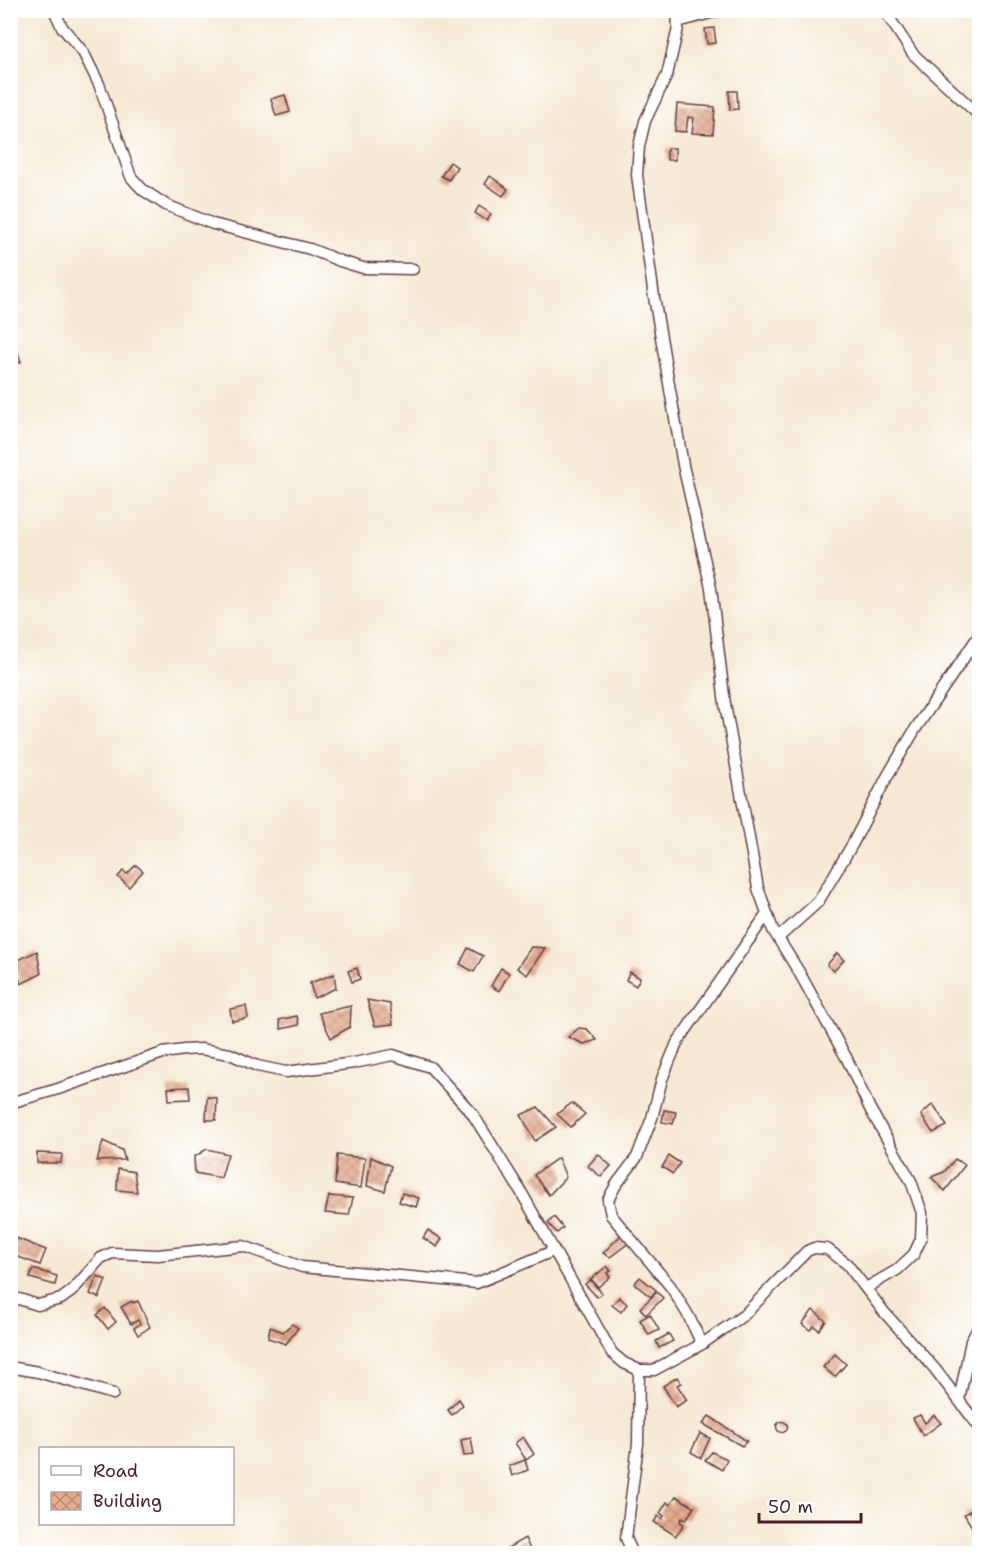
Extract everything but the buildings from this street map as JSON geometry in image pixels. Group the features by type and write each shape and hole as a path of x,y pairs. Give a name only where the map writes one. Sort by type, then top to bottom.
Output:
{"street":[{"path":"54,10 62,27 83,52 94,73 131,177 143,190 166,205 213,224 310,249 363,268 413,269"},
{"path":"722,10 678,16 667,75 645,121 639,146 637,175 654,297 683,465 711,588 725,704 758,888 778,938 847,1059 870,1109 911,1181 922,1214 921,1239 914,1254 897,1270 866,1288"},
{"path":"884,10 913,54 980,116"},
{"path":"778,938 818,902 852,845 899,756 980,634"},
{"path":"702,1344 671,1287 610,1215 608,1200 637,1157 652,1118 662,1079 677,1043 767,914"},
{"path":"10,1103 163,1053 184,1050 201,1049 230,1054 257,1066 286,1072 393,1055 410,1059 430,1067 472,1113 520,1190 612,1353 624,1363 639,1370 654,1370 702,1344 744,1315 807,1251 814,1248 827,1249 847,1264 884,1312 935,1369 980,1428"},
{"path":"10,1300 19,1299 38,1305 61,1299 72,1291 101,1258 112,1253 158,1255 243,1246 302,1267 477,1283 553,1251"},
{"path":"959,1400 971,1341 980,1325"},
{"path":"10,1367 38,1372 113,1394"},
{"path":"633,1554 626,1538 638,1444 639,1370"}]}
